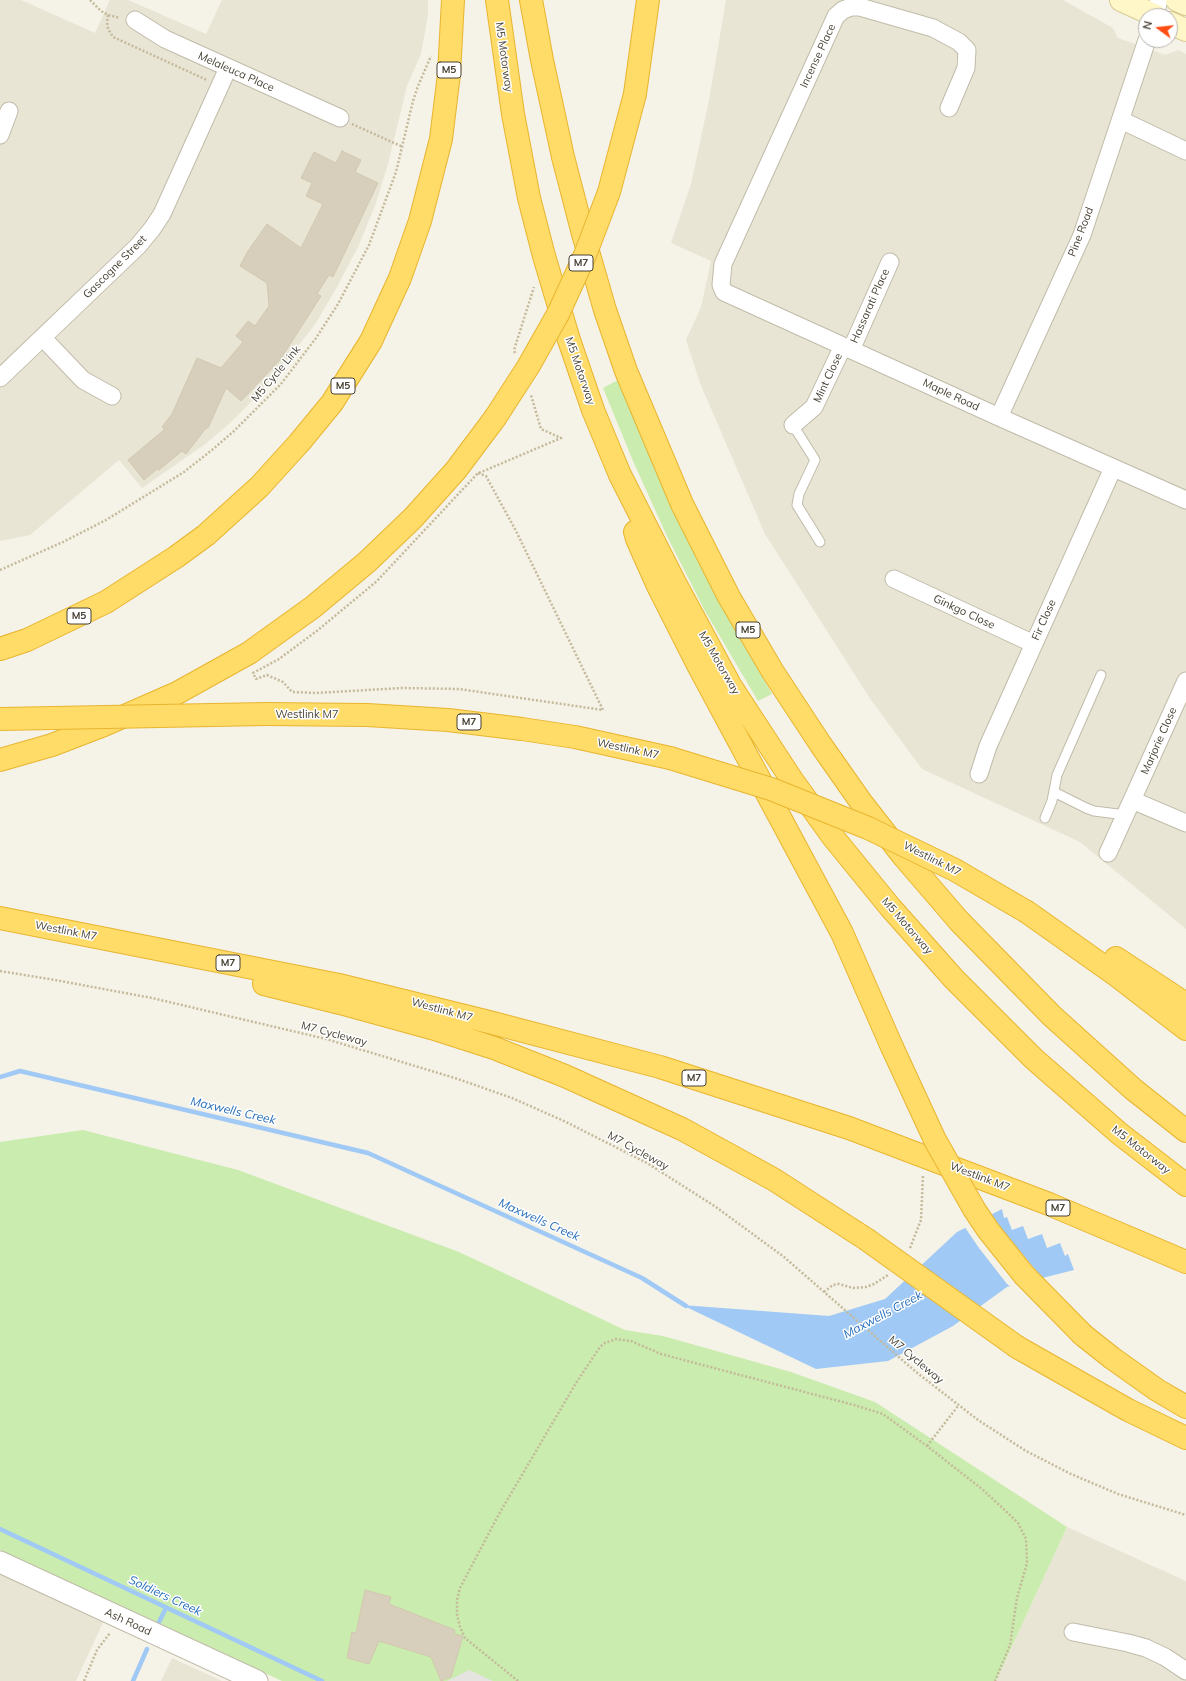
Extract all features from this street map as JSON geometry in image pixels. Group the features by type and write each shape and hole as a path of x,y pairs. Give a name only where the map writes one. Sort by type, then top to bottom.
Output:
{"highway":[{"name":"M5","path":"0,649 27,640 99,605 154,573 206,535 259,487 299,443 332,403 374,335 400,278 420,221 441,139 449,74 453,0"},
{"name":"M5 Motorway","path":"497,0 513,114 529,198 544,256 581,375 593,410 620,475 675,583 730,685 832,838 890,907 954,979 1024,1049 1120,1134 1186,1185"},
{"name":"M5","path":"531,0 561,150 605,310 626,370 682,504 729,597 772,672 861,802 904,857 959,921 1052,1016 1133,1089 1186,1131"},
{"name":"M7","path":"0,760 52,745 104,725 177,693 249,653 313,607 367,562 412,518 456,470 495,418 528,367 558,314 585,255 609,192 635,94 648,0"},
{"path":"620,475 637,539 652,572 698,665 842,933 892,1047 939,1146 974,1209 988,1230 1024,1275 1083,1335 1156,1390 1186,1407"},
{"name":"Westlink M7","path":"0,719 266,714 367,715 448,720 575,737 670,758 771,789 868,828 948,867 1027,912 1044,910 1068,933"},
{"path":"0,918 387,1015 468,1039 523,1059 635,1106 682,1129 773,1179 866,1239 1017,1347 1128,1410 1186,1438"},
{"name":"Westlink M7","path":"0,918 339,985 406,1000 660,1067 849,1128 1043,1201 1186,1262"},
{"path":"1068,933 1186,1004"},
{"path":"1068,933 1116,975 1186,1030"}],"main road":[{"path":"1121,0 1138,8"},
{"path":"1177,0 1186,4"}],"street":[{"name":"Incense Place","path":"721,285 723,264 836,16 843,10 851,7 860,7 933,28 959,42 967,50 966,68 949,108"},
{"name":"Melaleuca Place","path":"135,20 164,39 340,118"},
{"name":"Pine Road","path":"999,417 1082,235 1144,48"},
{"name":"Gascogne Street","path":"0,378 138,246 152,230 162,214 228,68"},
{"path":"0,136 10,111"},
{"path":"1121,120 1186,151"},
{"name":"Hassarati Place","path":"847,348 890,262"},
{"name":"Maple Road","path":"721,285 724,292 1186,500"},
{"path":"43,338 83,380 112,396"},
{"name":"Mint Close","path":"793,425 814,407 847,348"},
{"name":"Fir Close","path":"979,774 988,746 1113,468"},
{"name":"Ginkgo Close","path":"894,579 1034,644"},
{"name":"Marjorie Close","path":"1108,853 1186,682"},
{"path":"1132,800 1186,823"},
{"name":"Ash Road","path":"0,1562 257,1681"},
{"path":"1073,1632 1146,1648 1166,1657 1186,1672"}],"lane":[{"path":"793,425 815,460 799,494 797,506 820,542"},
{"path":"1045,818 1052,801 1057,775 1101,675"},
{"path":"1054,792 1086,808 1118,814 1125,817"}],"path":[{"path":"90,0 96,7 108,15 107,25 110,34 114,37 220,85"},
{"name":"M5 Cycle Link","path":"0,570 63,542 106,520 146,497 184,472 212,450 264,402 281,384 316,338 338,304 369,246 396,172 413,101 425,70"},
{"path":"340,118 361,129 403,147"},
{"path":"478,473 486,476 512,524 603,710 459,689 402,688 316,693 292,692 283,682 267,675 256,679 253,673 279,659 318,630 377,581 478,473"},
{"name":"M7 Cycleway","path":"0,971 152,998 326,1039 458,1079 512,1098 564,1121 653,1167 716,1207 784,1257 916,1372 958,1406 1026,1451 1071,1474 1118,1494 1186,1515"},
{"path":"518,1681 465,1638 457,1615 457,1600 460,1588 499,1514 590,1360 605,1342 616,1339 631,1341 661,1354 883,1414 928,1446 982,1489 1018,1523 1026,1539 1027,1563 1017,1598 1010,1645 995,1681"},
{"path":"928,1446 958,1406"},
{"path":"84,1681 97,1650 121,1618"}],"shaded area":[{"path":"0,0 21,0 95,33 110,0 128,0 206,34 222,0 428,0 428,15 421,54 407,86 388,164 375,206 358,247 337,287 316,323 288,359 253,400 229,424 204,445 142,488 119,460 30,535 0,541"},
{"path":"726,0 1063,0 1113,28 1118,38 1138,45 1138,48 1146,48 1165,55 1178,50 1186,54 1186,929 1080,842 922,769 871,700 765,534 700,383 686,340 701,307 711,261 671,243 691,184 709,100"},
{"path":"1067,1527 1186,1581 1186,1681 996,1681"},
{"path":"0,1550 112,1603 76,1681 0,1681"},
{"path":"172,1658 222,1681 161,1681"},
{"path":"469,1670 493,1681 447,1681"}],"green space":[{"path":"618,380 661,482 697,560 772,694 758,701 705,611 666,534 633,461 603,388"},
{"path":"83,1130 238,1170 459,1252 625,1330 663,1336 791,1372 875,1402 1067,1527 996,1681 282,1681 0,1550 0,1142"}],"water":[{"path":"1002,1209 1004,1218 1007,1217 1012,1230 1023,1226 1028,1239 1042,1234 1047,1248 1060,1243 1065,1256 1068,1254 1074,1270 1007,1287 953,1326 888,1361 816,1369 682,1305 829,1316 885,1299 957,1232"}],"pier":[{"path":"990,1212 1004,1232 1044,1280 1012,1288 1007,1284 964,1226"}],"building":[{"path":"342,151 361,160 355,172 378,183 333,277 329,275 317,294 321,296 280,360 241,401 226,388 208,428 206,428 186,454 182,451 144,480 128,460 165,429 162,427 172,414 197,358 221,368 243,342 236,336 248,321 255,326 269,306 267,283 240,266 248,251 267,224 301,248 323,204 306,196 312,183 301,178 314,152 336,163"},
{"path":"365,1590 391,1597 389,1604 455,1630 454,1634 463,1636 451,1677 441,1681 431,1657 379,1641 369,1664 347,1658 352,1632 356,1633"}],"waterway":[{"name":"Maxwells Creek","path":"0,1077 20,1071 368,1153 642,1278 686,1306"},
{"name":"Soldiers Creek","path":"0,1529 322,1681"},
{"path":"159,1622 166,1608"},
{"path":"133,1681 147,1649"}]}
